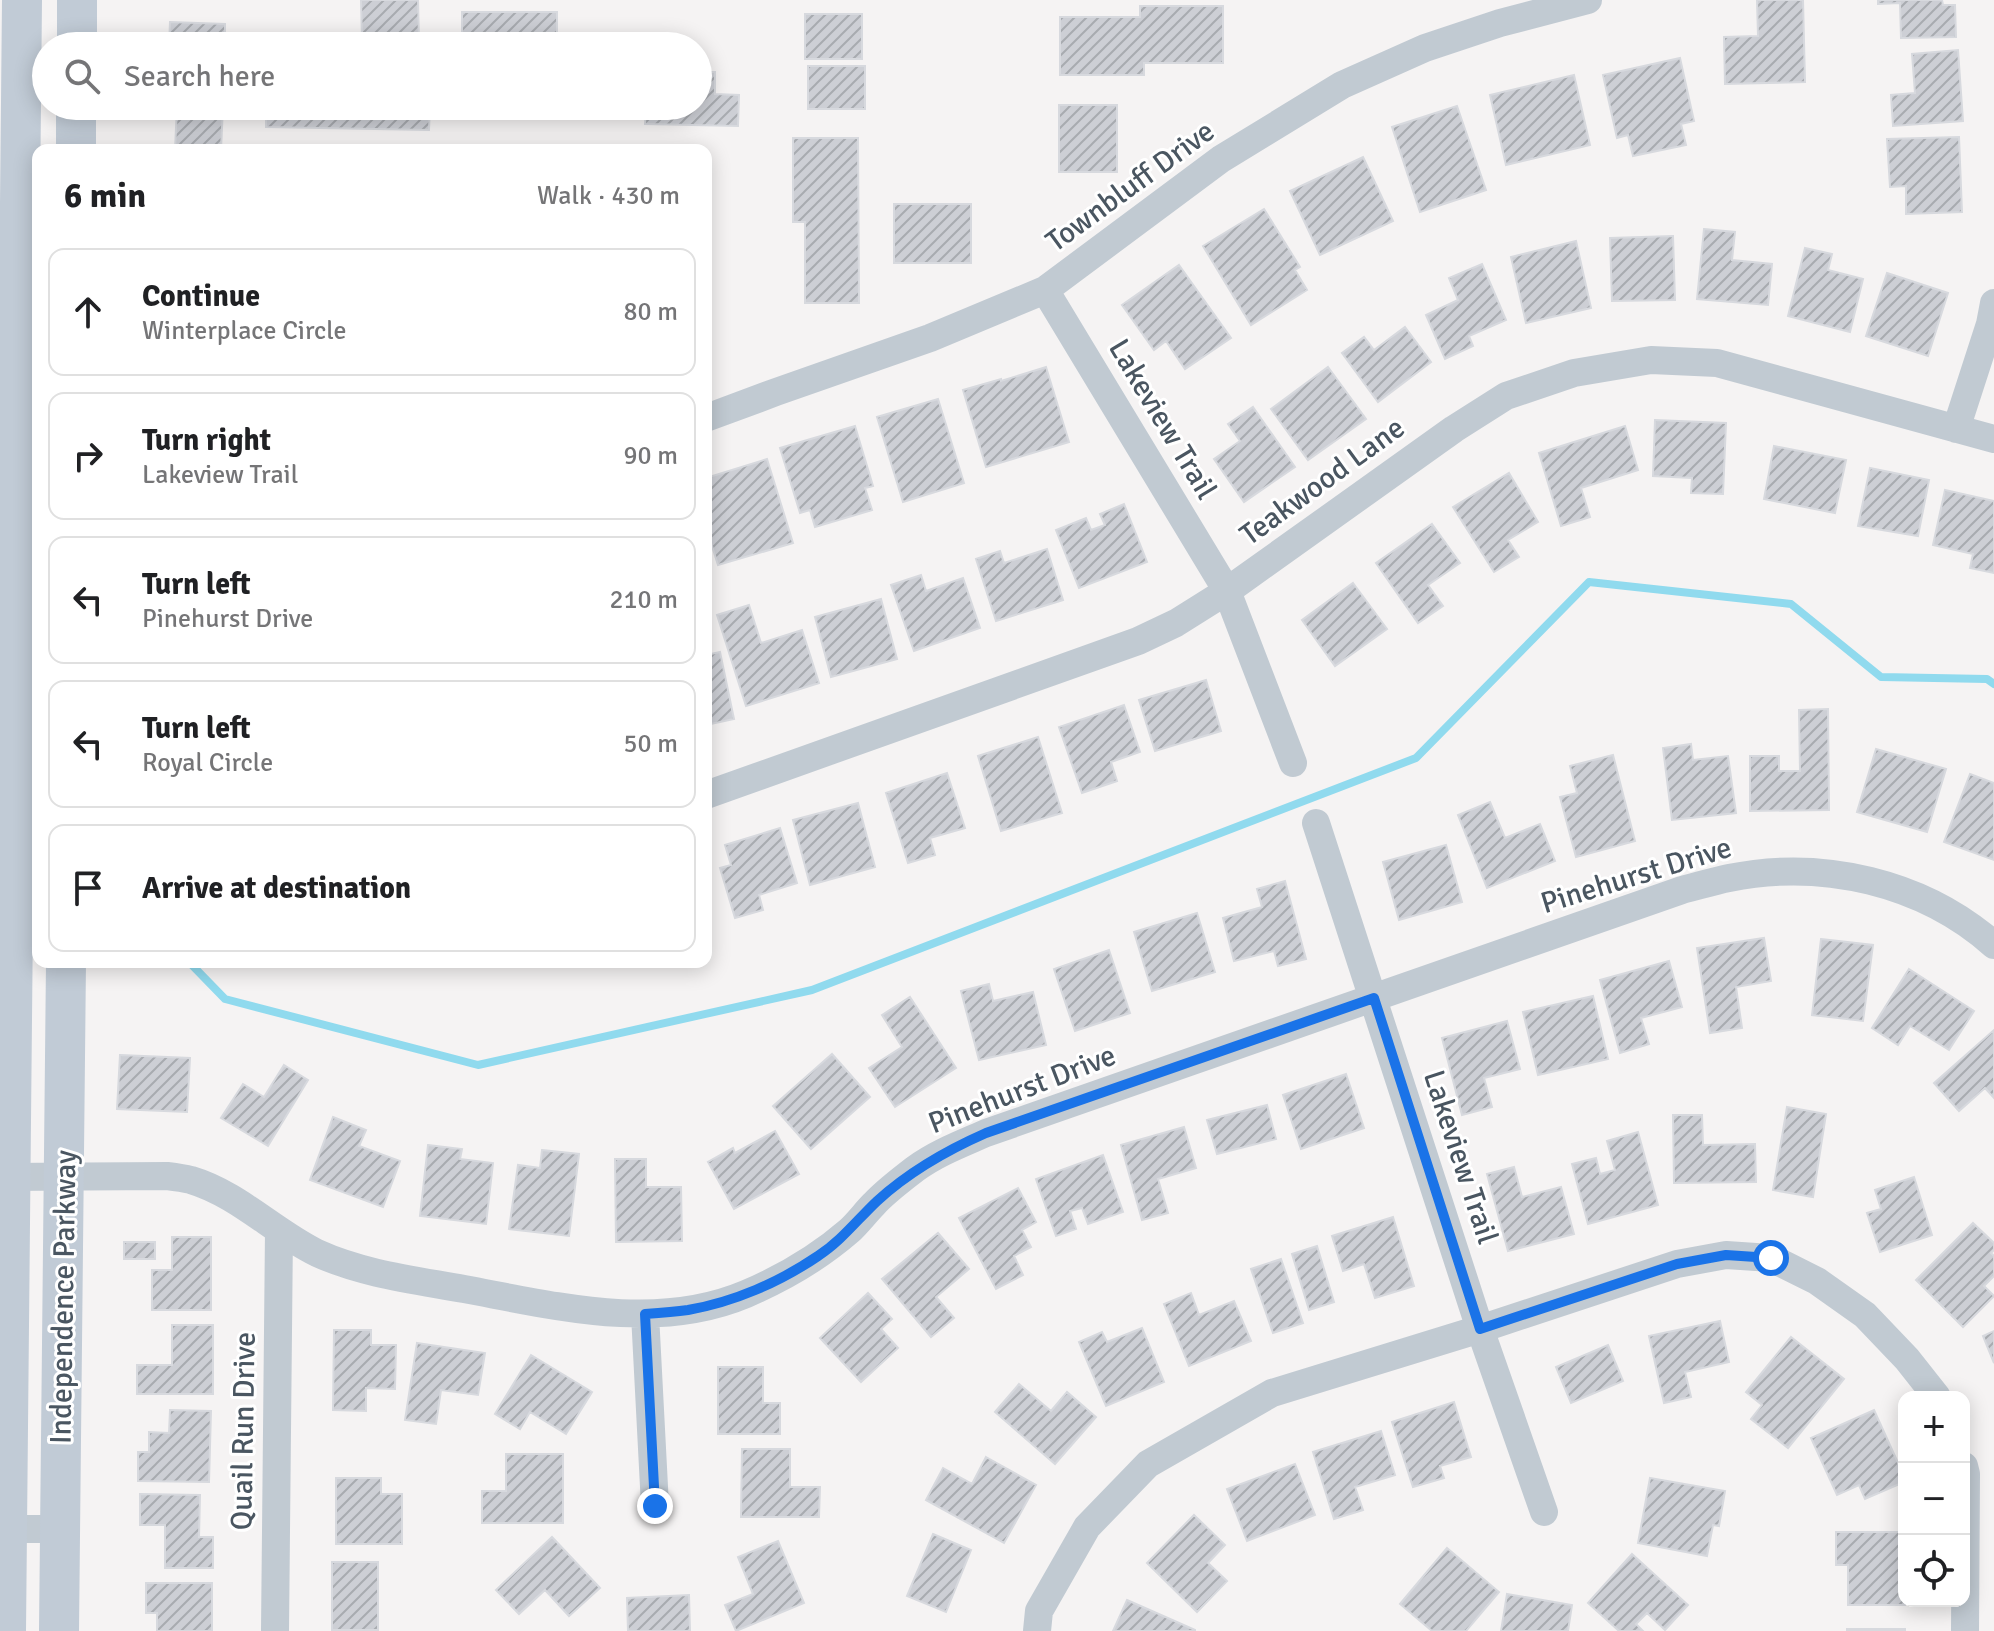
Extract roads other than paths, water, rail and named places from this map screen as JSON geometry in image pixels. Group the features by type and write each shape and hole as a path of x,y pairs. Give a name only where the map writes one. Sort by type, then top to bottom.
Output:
{"main road":[{"name":"Independence Parkway","path":"6,1631 5,1177 17,829 27,688 28,335 22,0"},
{"path":"77,0 77,32"},
{"path":"76,120 76,144"},
{"name":"Independence Parkway","path":"59,1631 66,968"}],"street":[{"name":"Townbluff Drive","path":"712,416 930,338 1045,290 1221,159 1342,85 1425,48 1500,23 1588,0"},
{"name":"Lakeview Trail","path":"1045,290 1227,591 1293,763"},
{"path":"1956,429 1994,303"},
{"name":"Teakwood Lane","path":"712,793 1138,641 1176,623 1227,591 1467,420 1506,396 1574,373 1651,360 1717,363 1994,439"},
{"name":"Lakeview Trail","path":"1316,823 1480,1329 1544,1512"},
{"name":"Pinehurst Drive","path":"5,1177 167,1176 192,1180 221,1194 317,1253 357,1268 564,1307 645,1314 689,1310 742,1296 782,1278 820,1255 918,1167 986,1133 1682,890 1730,877 1768,873 1854,876 1930,901 1994,945"},
{"name":"Quail Run Drive","path":"275,1631 279,1231"},
{"path":"1037,1631 1039,1611 1087,1527 1148,1464 1272,1393 1677,1264 1726,1255 1771,1258 1817,1281 1865,1315 1932,1391"},
{"path":"645,1314 655,1506"},
{"path":"4,1529 60,1529"},
{"path":"1965,1631 1966,1535"}],"waterway":[{"path":"195,968 225,999 478,1065 812,990 1416,758 1589,582 1791,604 1881,677 1987,679 1994,684"}]}
